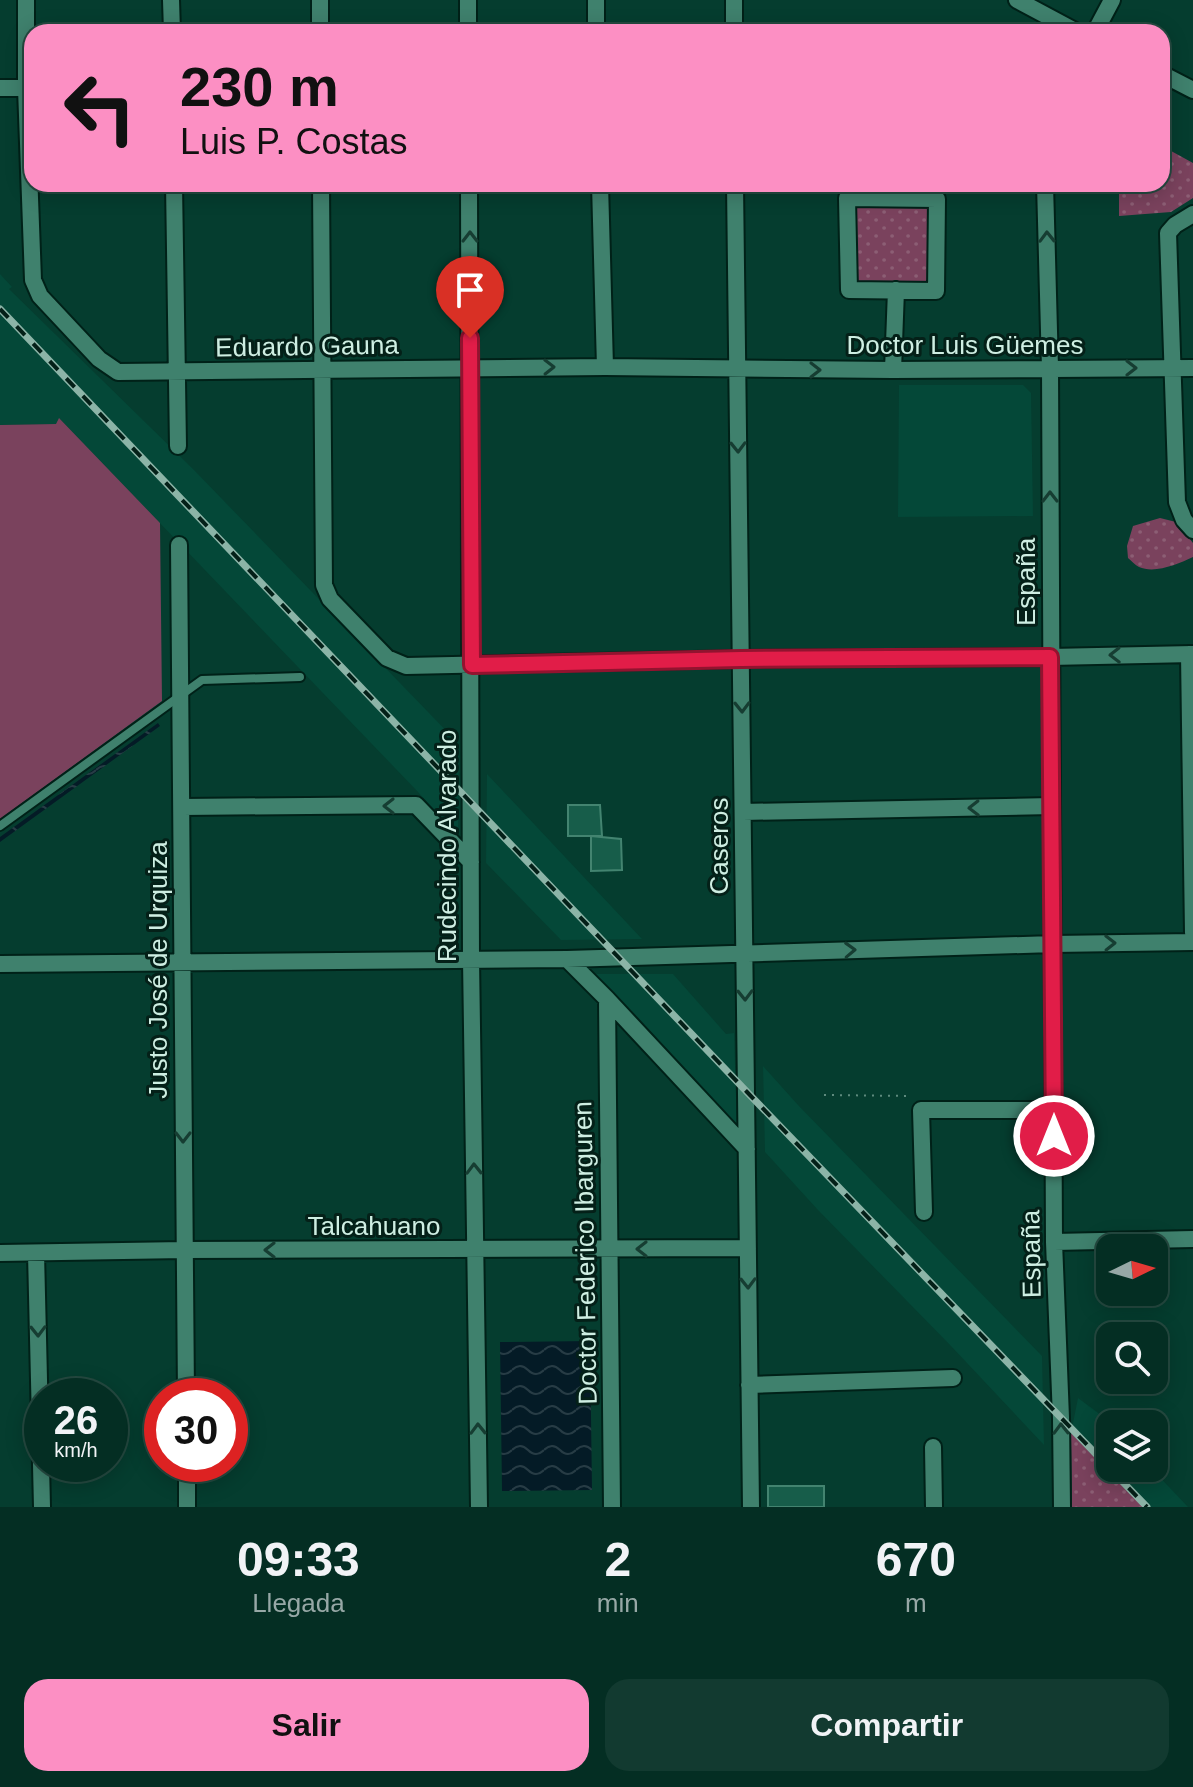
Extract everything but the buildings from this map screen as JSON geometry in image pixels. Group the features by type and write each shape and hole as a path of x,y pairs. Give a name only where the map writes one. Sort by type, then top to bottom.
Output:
{"street":[{"path":"26,0 27,24"},
{"path":"171,0 172,24"},
{"path":"320,0 320,24"},
{"path":"468,0 468,24"},
{"path":"596,0 596,24"},
{"path":"734,0 734,24"},
{"path":"1017,0 1061,24"},
{"path":"1099,24 1112,0"},
{"path":"1042,14 1042,24"},
{"path":"1170,78 1193,90"},
{"path":"0,88 24,88"},
{"name":"Eduardo Gauna","path":"31,192 33,280 40,296 99,359 118,372 605,367 737,369"},
{"path":"174,192 178,446"},
{"path":"321,192 324,585 330,599 387,658 406,666 1191,654 1193,933"},
{"name":"Rudecindo Alvarado","path":"469,192 471,959 479,1507"},
{"path":"600,192 605,367"},
{"name":"Caseros","path":"735,192 751,1507"},
{"name":"España","path":"1045,192 1050,368 1054,1242 1062,1507"},
{"path":"847,198 937,199 936,291 896,290 849,290 847,198"},
{"path":"1193,214 1168,233 1177,502 1184,520 1193,530"},
{"path":"893,370 896,290"},
{"name":"Doctor Luis Güemes","path":"737,369 1193,368"},
{"name":"Justo José de Urquiza","path":"179,545 186,1378"},
{"path":"182,807 416,805 471,862"},
{"path":"743,812 1052,806"},
{"path":"0,964 567,959 1193,942"},
{"path":"567,959 747,1149"},
{"name":"Doctor Federico Ibarguren","path":"607,999 612,1507"},
{"path":"924,1212 921,1110 1053,1110"},
{"path":"1054,1242 1193,1239"},
{"name":"Talcahuano","path":"0,1253 748,1248"},
{"path":"36,1253 42,1507"},
{"path":"749,1385 953,1378"},
{"path":"933,1447 934,1507"},
{"path":"187,1482 187,1507"}],"lane":[{"path":"0,826 202,680 300,677"}],"path":[{"path":"824,1095 911,1096 921,1110"}],"shaded area":[{"path":"1170,150 1193,163 1193,198 1171,212 1119,216 1119,192 1170,192"},
{"path":"929,207 930,281 857,282 856,208"},
{"path":"0,274 12,287 9,289 194,470 459,744 458,837 60,419 57,424 0,425"},
{"path":"899,385 1023,385 1031,393 1033,516 898,517"},
{"path":"59,418 160,523 162,701 0,819 0,425 56,424"},
{"path":"1160,518 1176,522 1193,543 1193,557 1159,569 1139,567 1128,558 1127,546 1133,526"},
{"path":"487,774 642,939 561,940 486,863"},
{"path":"590,974 673,974 726,1034 734,1033 737,1130"},
{"path":"763,1066 1042,1356 1044,1445 765,1152"},
{"path":"1078,1398 1096,1411 1096,1458 1071,1433"},
{"path":"1071,1433 1096,1459 1096,1482 1119,1482 1143,1507 1072,1507"},
{"path":"1119,1482 1164,1482 1188,1507 1144,1507"}],"water":[{"path":"158,723 160,726 0,842 0,837"},
{"path":"590,1341 592,1490 502,1491 500,1342"}],"railway":[{"path":"0,309 1147,1507"}],"route":[{"path":"470,338 472,665 1050,657 1054,1136"}]}
